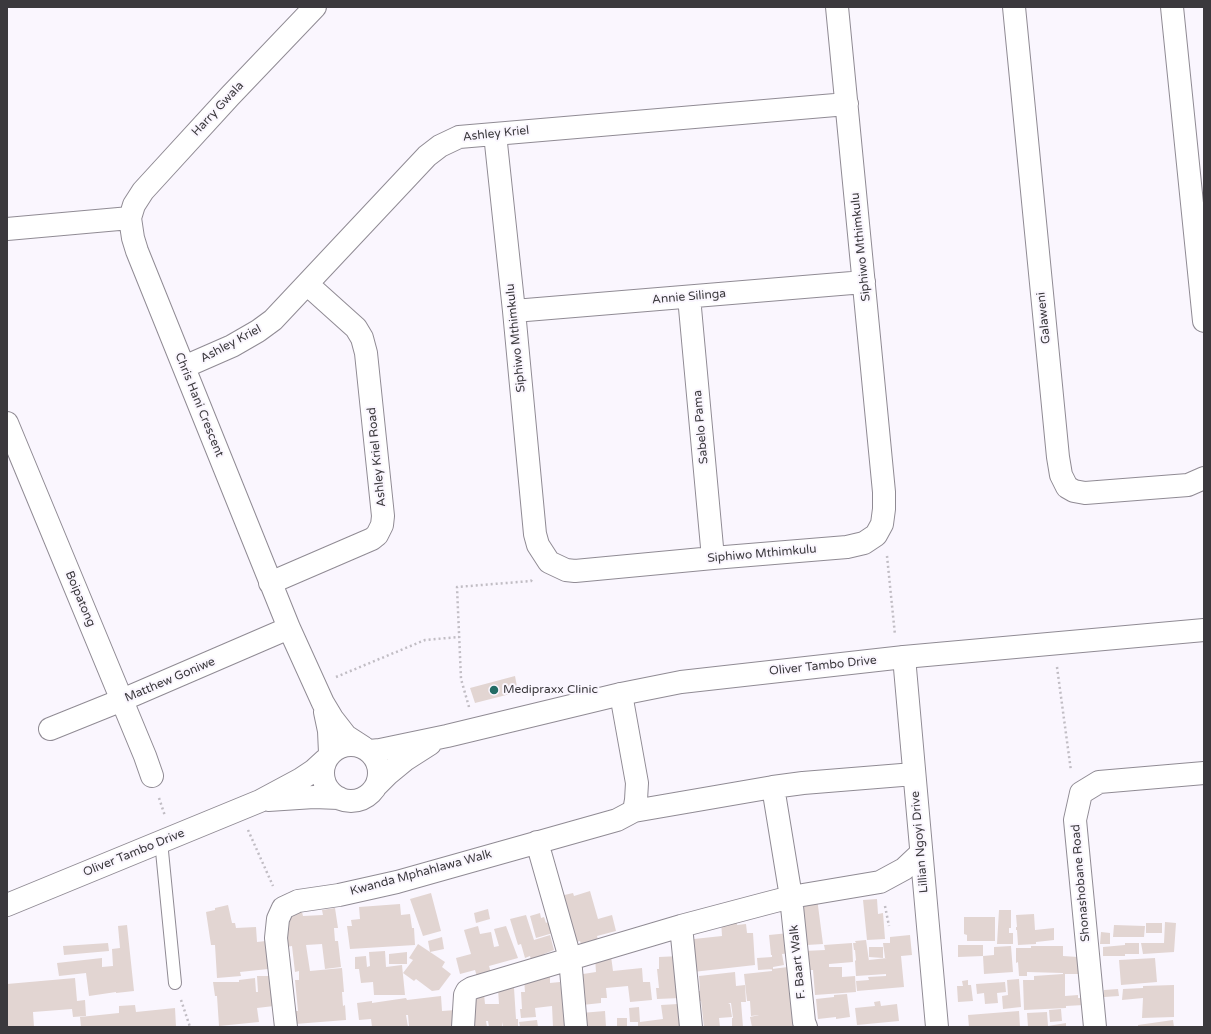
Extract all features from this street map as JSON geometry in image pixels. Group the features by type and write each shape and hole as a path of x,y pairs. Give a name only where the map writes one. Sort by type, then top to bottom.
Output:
{"street":[{"name":"Siphiwo Mthimkulu","path":"495,134 514,311 535,534 538,545 549,562 566,570 576,571 846,547 864,544 876,535 882,524 884,492 837,7"},
{"name":"Galaweni","path":"1014,7 1056,441 1061,475 1067,487 1074,491 1085,493 1188,485 1204,478"},
{"path":"1172,7 1204,321"},
{"name":"Harry Gwala","path":"130,218 134,205 143,191 308,9"},
{"name":"Ashley Kriel","path":"184,367 232,346 258,331 273,320 427,156 440,146 459,137 847,104"},
{"path":"7,229 130,218"},
{"name":"Chris Hani Crescent","path":"130,218 133,238 137,251 289,628 319,694 338,727 346,736 366,749"},
{"name":"Annie Silinga","path":"514,311 864,282"},
{"name":"Ashley Kriel Road","path":"270,582 372,539 377,535 382,525 383,516 366,353 362,338 356,328 308,284"},
{"name":"Sabelo Pama","path":"689,297 713,558"},
{"name":"Boipatong","path":"7,423 152,776"},
{"name":"Matthew Goniwe","path":"50,729 122,700 289,628"},
{"name":"Oliver Tambo Drive","path":"366,749 380,750 447,736 621,694 681,682 904,657 1204,630"},
{"name":"Lillian Ngoyi Drive","path":"904,657 937,1027"},
{"name":"Chris Hani Crescent","path":"319,694 329,731 328,757"},
{"path":"621,694 637,783 634,811"},
{"name":"Oliver Tambo Drive","path":"377,785 405,760 425,747 447,736"},
{"path":"352,744 366,749 377,760 380,772 377,785 370,794 361,799 350,801 339,798 330,792 324,782 323,771 328,757 340,746 352,744"},
{"name":"Oliver Tambo Drive","path":"7,905 260,801 301,779 313,771 328,757"},
{"path":"1081,793 1099,782 1204,773"},
{"name":"Kwanda Mphahlawa Walk","path":"283,908 298,901 339,895 397,882 618,820 634,811 803,783 914,774"},
{"path":"773,787 791,897"},
{"name":"Shonashobane Road","path":"1081,793 1075,820 1095,1027"},
{"name":"Oliver Tambo Drive","path":"260,801 314,797 339,798"},
{"path":"536,842 570,958 576,1027"},
{"path":"463,1027 465,995 467,991 472,988 681,926 791,897 880,882 904,868 921,853"},
{"name":"F. Baart Walk","path":"791,897 804,1022 806,1027"},
{"path":"283,908 278,919 276,938 286,1027"},
{"path":"681,926 690,1027"}],"lane":[{"path":"167,839 175,983"}],"path":[{"path":"876,535 886,546 895,633 904,657"},
{"path":"476,729 461,678 457,587 531,581 549,562"},
{"path":"319,694 357,669 425,640 459,637"},
{"path":"1054,644 1071,773 1081,793"},
{"path":"152,776 167,839"},
{"path":"239,810 283,908"},
{"path":"175,983 190,1027"}],"building":[{"name":"Medipraxx Clinic","path":"515,676 518,692 475,703 470,688"},
{"path":"590,891 598,919 612,915 616,931 597,936 599,943 582,948 580,941 573,943 556,897 573,893 574,896"},
{"path":"431,893 441,931 423,936 410,899"},
{"path":"817,898 823,944 807,945 803,906"},
{"path":"877,899 878,914 883,913 885,939 867,940 863,900"},
{"path":"400,904 401,915 410,914 412,928 414,928 415,945 350,949 347,926 352,926 351,920 360,919 359,907"},
{"path":"228,905 232,923 235,923 236,928 256,927 257,942 266,941 268,969 240,972 241,976 217,978 215,945 211,945 206,912"},
{"path":"335,908 338,928 334,928 335,941 338,941 341,967 325,969 322,944 306,945 310,971 342,968 344,992 342,992 343,1006 345,1005 346,1020 295,1024 294,1011 298,1011 295,980 299,980 299,971 295,972 292,946 286,947 284,919 302,912 303,916 323,915 322,910"},
{"path":"488,909 490,919 476,923 474,913"},
{"path":"999,910 1011,910 1011,928 1009,928 1009,933 1013,933 1013,944 997,944"},
{"path":"540,913 541,918 544,917 546,923 550,921 553,933 536,938 530,916"},
{"path":"1034,914 1035,930 1054,928 1054,940 1036,942 1036,944 1018,945 1016,915"},
{"path":"526,915 534,940 550,935 554,950 544,954 546,960 532,964 530,956 525,958 521,944 518,945 510,919"},
{"path":"736,916 737,925 746,924 747,933 753,933 755,965 693,972 690,942 694,941 694,939 722,936 721,920"},
{"path":"964,917 995,917 995,941 967,941 967,935 964,934"},
{"path":"1165,922 1176,923 1174,952 1143,954 1141,943 1164,943"},
{"path":"1146,923 1162,923 1162,933 1146,933"},
{"path":"127,925 134,991 89,996 86,973 59,976 57,963 102,958 102,967 113,966 112,949 120,948 118,926"},
{"path":"1114,925 1145,926 1144,937 1113,937"},
{"path":"478,926 480,934 491,932 494,947 499,946 494,929 506,926 518,958 489,966 492,976 478,980 475,970 460,974 456,958 471,954 464,930"},
{"path":"1101,932 1110,933 1110,944 1100,944"},
{"path":"789,933 791,953 782,954 784,965 773,967 773,969 758,970 757,958 772,957 769,935"},
{"path":"910,935 912,955 901,956 904,987 857,991 856,981 869,980 868,977 886,976 886,974 856,976 856,960 853,943 856,943 855,941 866,940 869,961 887,958 885,958 883,943 890,943 890,937"},
{"path":"442,937 444,949 430,952 428,941"},
{"path":"108,943 109,951 64,955 63,946"},
{"path":"852,943 853,962 829,964 829,967 842,967 842,977 855,976 856,992 815,995 813,970 807,970 804,951 825,950 824,945"},
{"path":"1125,943 1139,943 1139,954 1125,954 1125,956 1103,956 1103,947 1125,945"},
{"path":"418,944 445,962 442,967 451,974 439,990 432,991 416,979 414,981 403,973 413,960 409,958"},
{"path":"958,945 983,945 983,956 958,957"},
{"path":"1011,946 1013,972 984,974 983,956 994,955 994,947"},
{"path":"1031,946 1063,946 1063,956 1078,957 1079,974 1065,974 1065,996 1078,995 1078,998 1084,998 1084,1005 1066,1006 1066,1008 1024,1010 1023,980 1034,980 1034,976 1063,974 1027,972 1027,976 1019,976 1018,962 1016,963 1016,948 1031,948"},
{"path":"869,947 883,947 883,958 869,957"},
{"path":"385,951 386,967 402,965 405,995 374,995 373,982 361,983 359,969 355,969 355,957 366,956 367,967 370,966 369,952"},
{"path":"407,952 407,964 389,964 389,954"},
{"path":"611,956 613,971 642,968 643,982 650,982 652,1000 630,1002 628,986 606,988 607,998 601,998 601,1003 582,1005 580,989 584,989 583,974 596,972 595,958"},
{"path":"680,956 680,998 657,999 656,988 659,988 657,969 659,969 659,957"},
{"path":"1155,958 1157,982 1121,985 1119,960"},
{"path":"788,967 794,1027 752,1027 750,1017 759,1015 751,1016 750,1001 747,1001 744,974 772,971 772,969"},
{"path":"735,972 736,986 745,985 746,1002 741,1002 743,1027 732,1027 733,1018 731,1003 728,1003 730,1004 732,1017 719,1018 720,1027 704,1027 701,1001 697,1001 694,991 700,991 699,976"},
{"path":"550,974 550,983 560,982 561,989 565,989 568,1027 553,1027 552,1006 535,1008 536,1017 521,1018 521,992 525,992 524,979"},
{"path":"257,976 270,976 274,1006 257,1008 259,1022 219,1026 217,996 215,996 213,982 239,982 239,980 255,978 256,992 258,992"},
{"path":"75,978 77,1001 85,1000 86,1016 73,1017 72,1009 33,1012 34,1027 7,1027 7,984"},
{"path":"1019,979 1021,1007 1003,1009 1002,996 1008,995 1007,980"},
{"path":"968,980 968,985 971,985 973,1001 958,1002 957,986 963,986 962,981"},
{"path":"1005,982 1006,992 997,993 998,1003 985,1004 984,993 977,994 976,984"},
{"path":"1174,985 1174,1017 1142,1018 1143,998 1122,1000 1123,989 1143,988 1143,986"},
{"path":"514,988 518,1027 503,1027 502,1022 502,1027 489,1027 488,1021 486,1021 487,1027 472,1027 474,994 484,994 485,1004 499,1004 498,989"},
{"path":"1118,989 1119,996 1104,997 1104,990"},
{"path":"847,994 850,1017 818,1019 816,999"},
{"path":"441,996 442,1011 456,1010 454,1027 409,1027 408,1015 406,1015 408,1027 372,1027 371,1019 359,1020 357,1003 372,1001 372,1003 406,998 407,1000"},
{"path":"880,1001 881,1006 897,1004 899,1021 857,1025 855,1008 875,1006 874,1002"},
{"path":"678,1004 683,1023 679,1023 680,1027 638,1027 638,1022 630,1022 629,1008 639,1007 640,1022 663,1019 661,1005"},
{"path":"135,1005 136,1012 175,1008 176,1027 81,1027 80,1017 119,1013 119,1006"},
{"path":"1061,1009 1062,1021 1050,1022 1049,1010"},
{"path":"605,1011 606,1027 582,1027 581,1013"},
{"path":"1019,1011 1020,1027 969,1027 968,1015"},
{"path":"1047,1012 1048,1026 1066,1023 1066,1027 1028,1027 1027,1013"},
{"path":"617,1018 627,1018 627,1027 617,1027"},
{"path":"537,1020 538,1027 520,1027 519,1022"},
{"path":"1173,1020 1174,1027 1138,1027 1138,1025"}],"place":[{"name":"Medipraxx Clinic","path":"494,690"}]}
